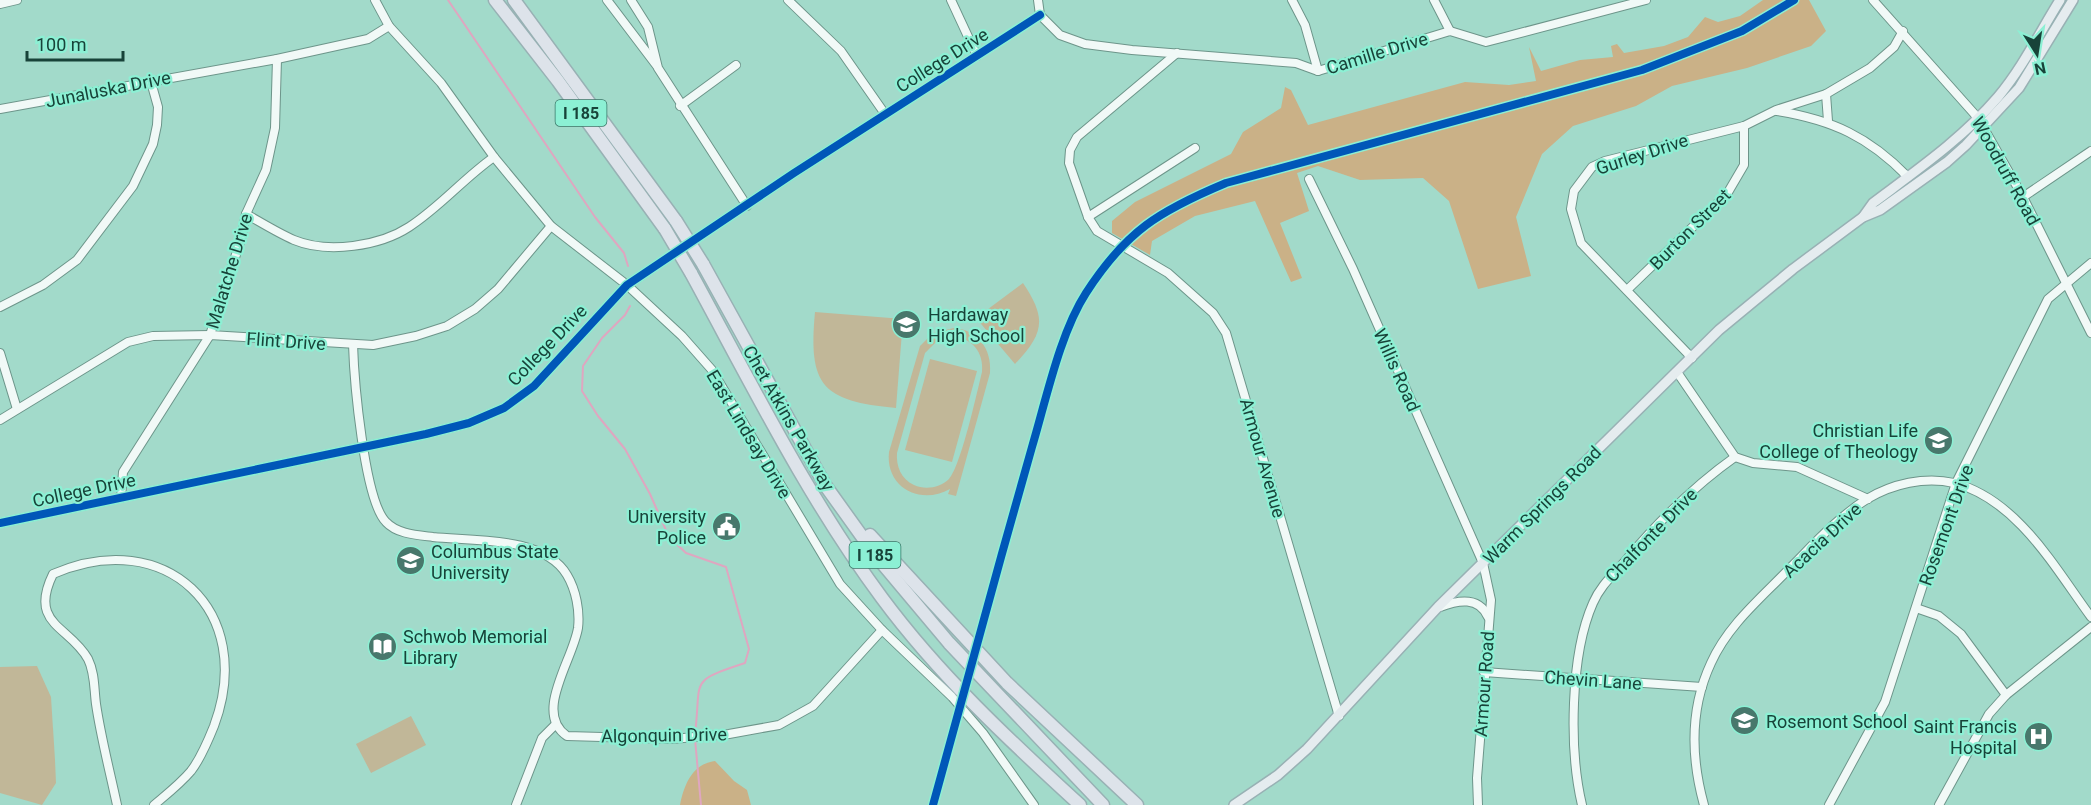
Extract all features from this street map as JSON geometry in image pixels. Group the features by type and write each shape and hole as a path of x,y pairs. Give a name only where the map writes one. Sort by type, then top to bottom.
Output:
{"highway":[{"name":"Chet Atkins Parkway","path":"495,0 558,81 665,229 791,456 882,598 961,690 1080,805"},
{"name":"Chet Atkins Parkway","path":"514,0 676,221 703,264 825,485 876,555 972,668 1103,805"},
{"path":"798,437 873,539 924,596 1007,683 1137,805"}],"main road":[{"name":"Warm Springs Road","path":"1863,217 1873,203 1948,146 1978,118 2019,68 2060,0"},
{"name":"Warm Springs Road","path":"1234,805 1278,775 1339,716 1438,607 1719,330 1784,276 1863,217 1880,210 1947,162 1984,127 2019,88 2073,0"}],"street":[{"path":"0,4 17,0"},
{"name":"East Lindsay Drive","path":"375,0 390,26 441,83 494,157 551,226 627,285 682,336 712,370 818,551 840,584 882,630 952,697 983,733 1034,805"},
{"path":"607,0 658,68 680,106 703,136 747,206"},
{"path":"631,0 648,27 658,68"},
{"path":"788,0 841,51 885,114"},
{"path":"951,0 977,56"},
{"path":"1038,0 1040,15"},
{"path":"1293,0 1305,25 1318,71"},
{"path":"1434,0 1450,31"},
{"name":"Camille Drive","path":"1040,15 1060,35 1085,44 1296,63 1318,71 1450,31 1486,42 1646,0"},
{"name":"Woodruff Road","path":"1873,0 1903,31 1984,127 2023,198 2091,333"},
{"name":"College Drive","path":"0,523 458,426 504,408 534,386 627,285 885,114 1040,15"},
{"name":"Junaluska Drive","path":"0,109 278,59 369,39 390,26"},
{"name":"Gurley Drive","path":"1692,358 1581,243 1571,208 1578,182 1592,167 1605,161 1744,126 1776,110 1826,94 1870,68 1894,47 1903,31"},
{"path":"1177,54 1077,137 1070,150 1069,163 1088,217 1195,148"},
{"name":"Malatche Drive","path":"121,498 123,472 210,335 242,239 246,214 266,170 275,128 278,59"},
{"path":"680,106 736,65"},
{"path":"0,307 43,285 77,260 134,186 153,144 157,125 158,107 151,82"},
{"path":"1826,94 1828,121"},
{"path":"1776,110 1828,121 1883,153 1908,177"},
{"name":"Burton Street","path":"1627,290 1727,194 1744,165 1744,126"},
{"path":"2023,198 2091,151"},
{"path":"246,214 295,240 309,244 344,246 386,239 410,227 471,173 494,157"},
{"name":"Willis Road","path":"1309,179 1353,270 1484,563"},
{"name":"Armour Avenue","path":"1088,217 1097,231 1168,273 1213,313 1226,333 1339,716"},
{"name":"Flint Drive","path":"0,420 128,342 153,336 210,335 373,345 416,336 447,326 475,309 498,289 551,226"},
{"name":"Rosemont Drive","path":"1829,805 1885,702 1956,483 2048,299 2091,263"},
{"path":"353,344 355,397 364,447 376,504 389,524 416,535 530,548 550,556 567,575 575,595 578,624 572,650 552,706 555,725 542,738 516,805"},
{"path":"0,353 17,410"},
{"path":"1677,372 1735,457 1753,462 1797,467 1868,499"},
{"name":"Chalfonte Drive","path":"1582,805 1574,712 1575,680 1592,604 1603,584 1676,506 1710,475 1735,457"},
{"name":"Acacia Drive","path":"1704,805 1694,754 1696,713 1711,663 1735,624 1836,522 1868,499 1899,485 1933,479 1956,483 1983,496 2007,512 2042,551 2091,617"},
{"path":"117,805 92,669 86,656 53,622 47,611 46,588 52,574 69,567 125,559 142,561 172,574 204,603 224,643 226,683 209,739 192,770 156,804"},
{"name":"Armour Road","path":"1478,805 1477,778 1491,600 1484,563"},
{"path":"1438,607 1458,600 1471,601 1485,610 1489,619"},
{"path":"1916,608 1939,616 1961,634 2006,695"},
{"path":"1939,805 1978,731 2006,695 2091,627"},
{"name":"Algonquin Drive","path":"555,725 567,736 683,738 779,725 813,706 882,630"},
{"name":"Chevin Lane","path":"1484,672 1702,687"}],"shaded area":[{"path":"1763,0 1809,0 1826,31 1811,46 1747,68 1672,86 1636,106 1573,126 1542,154 1516,217 1531,276 1478,289 1449,201 1423,178 1360,180 1318,166 1297,173 1309,211 1280,223 1302,278 1291,282 1255,201 1195,216 1152,241 1150,255 1112,233 1112,221 1135,202 1231,154 1243,132 1281,108 1285,87 1291,90 1308,125 1465,82 1509,85 1536,81 1529,47 1541,71 1580,60 1613,57 1611,46 1617,44 1624,53 1664,46 1688,37 1705,17 1718,22 1740,16"},
{"path":"1023,283 1036,306 1039,325 1032,343 1015,364 976,318"},
{"path":"815,312 903,319 896,408 851,400 836,394 825,385 818,373 814,357"},
{"path":"954,328 970,332 982,342 989,356 990,373 956,496 948,494 950,489 939,494 927,495 907,490 899,484 889,464 889,452 920,346 933,333","holes":["952,336 959,337 975,347 979,352 982,365 968,428 959,460 949,479 937,486 918,487 903,476 897,463 897,453 925,353 938,340"]},
{"path":"930,359 977,371 952,462 905,450"},
{"path":"37,666 51,697 56,783 42,805 0,793 0,667"},
{"path":"411,716 426,745 371,773 356,744"},
{"path":"715,761 734,781 747,790 751,805 680,805 690,777 700,766"}],"waterway":[{"path":"448,0 595,217 624,253 628,266"},
{"path":"630,306 625,315 602,338 583,366 582,391 598,416 625,449 650,494 669,537 686,553 726,567 749,649 745,663 714,674 701,685 695,734"},
{"path":"695,739 701,805"}],"cycle path":[{"path":"933,805 1061,347 1086,293 1130,238 1181,203 1226,183 1642,70 1742,31 1794,0"},
{"path":"0,523 426,434 469,423 504,408 534,386 627,285 794,173 1040,15"}],"place":[{"name":"Hardaway High School","path":"907,324"},
{"name":"Christian Life College of Theology","path":"1939,440"},
{"name":"University Police","path":"727,526"},
{"name":"Columbus State University","path":"410,561"},
{"name":"Schwob Memorial Library","path":"382,646"},
{"name":"Rosemont School","path":"1745,721"},
{"name":"Saint Francis Hospital","path":"2038,736"}]}
